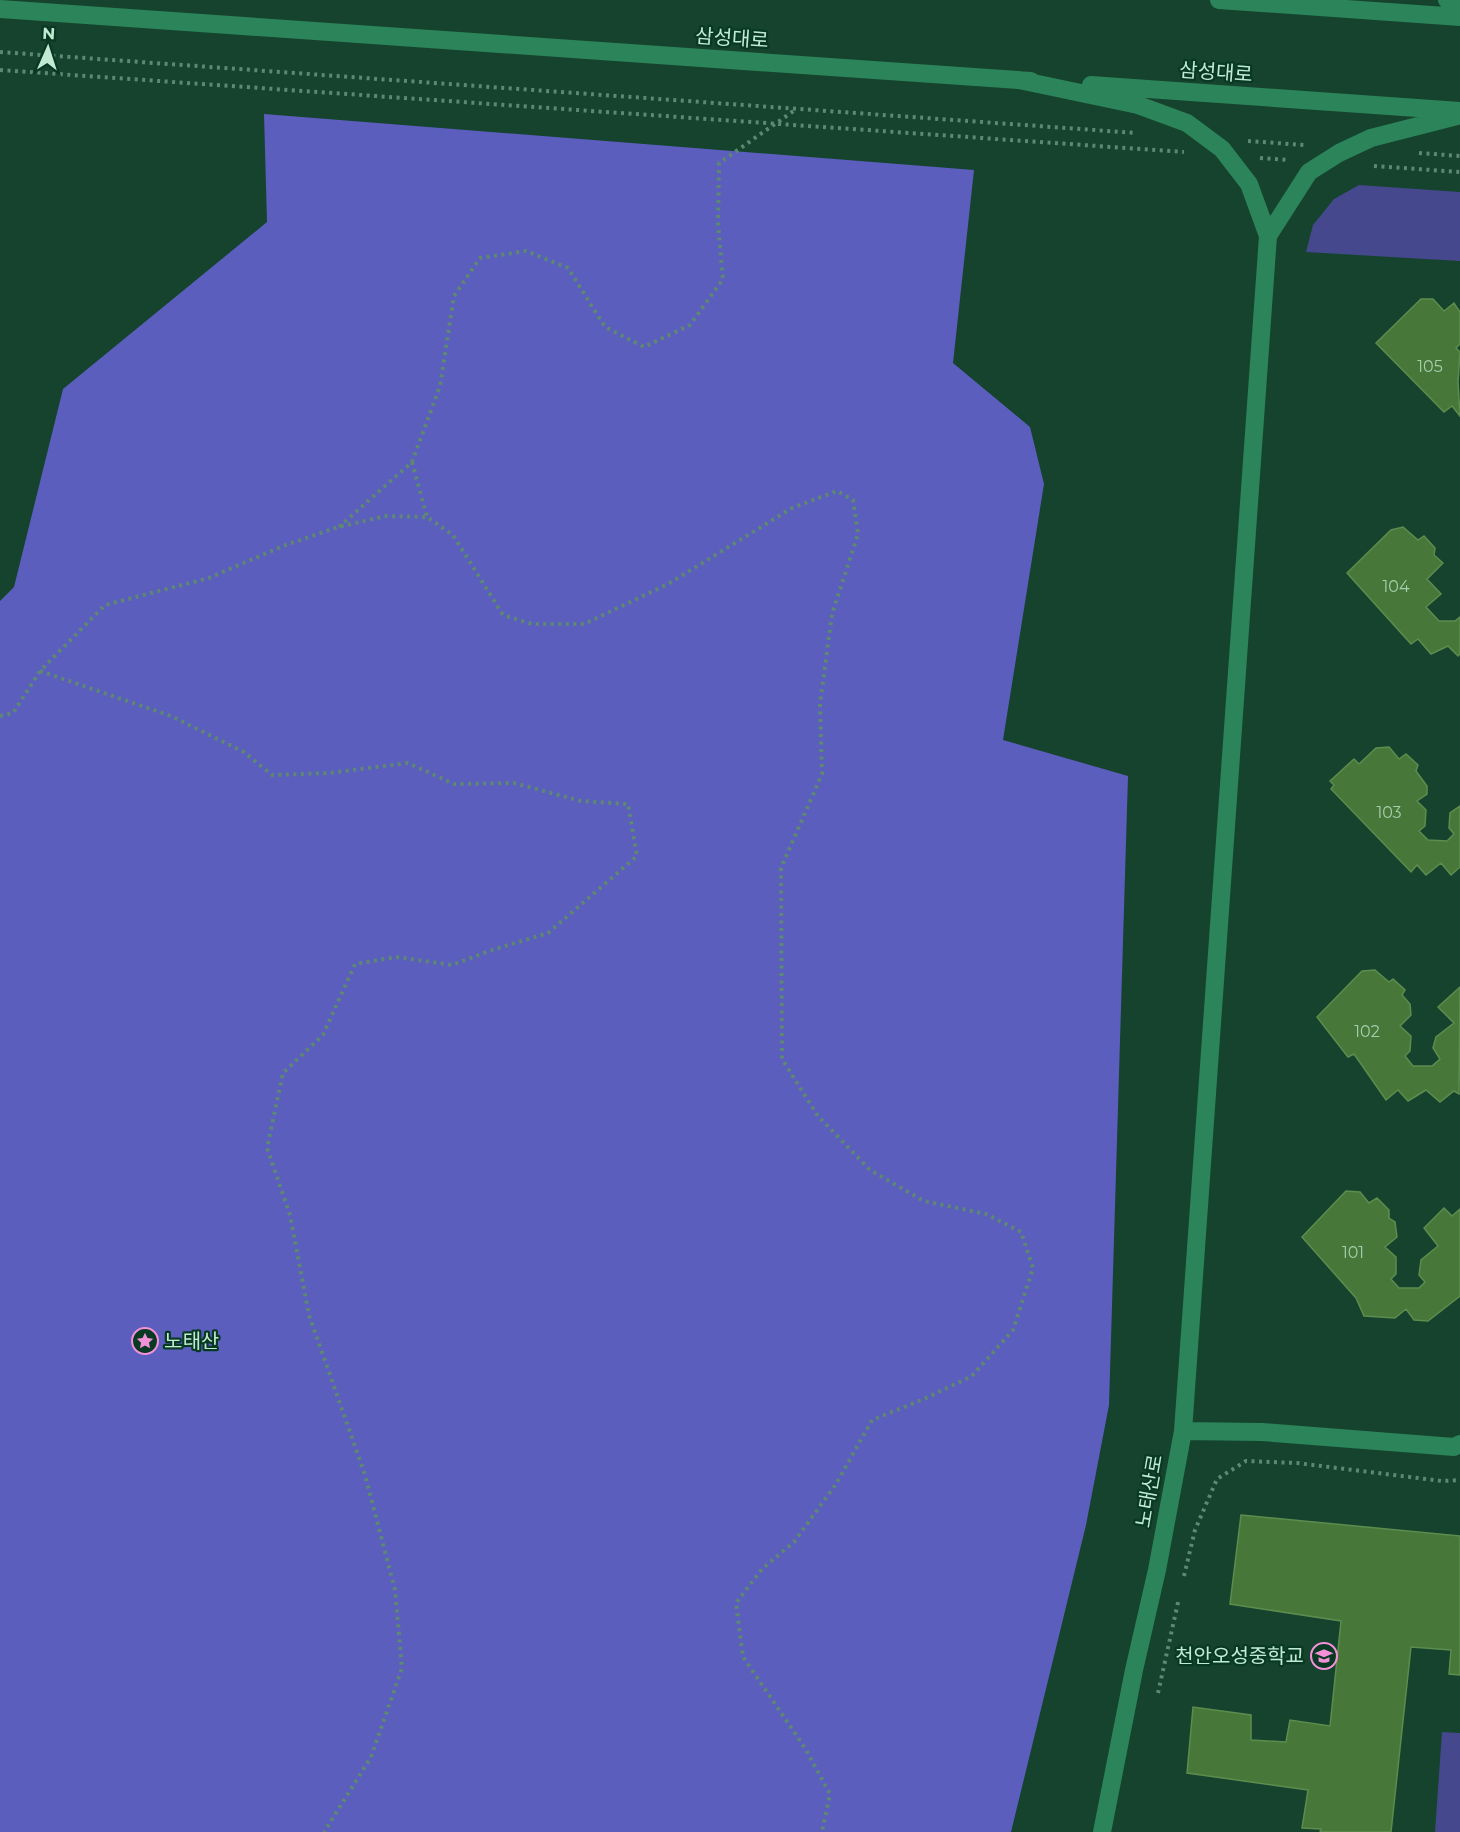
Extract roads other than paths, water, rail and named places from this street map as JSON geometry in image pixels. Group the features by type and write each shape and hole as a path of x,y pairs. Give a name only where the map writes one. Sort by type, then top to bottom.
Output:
{"street":[{"path":"1219,0 1460,17"},
{"path":"1447,0 1460,9"},
{"name":"삼성대로","path":"0,9 1460,113"},
{"path":"1019,80 1138,105 1187,123 1222,149 1249,184 1268,236"},
{"path":"1268,236 1309,172 1338,153 1371,138 1460,113"},
{"name":"노태산로","path":"1102,1832 1134,1670 1157,1570 1183,1431 1268,236"},
{"path":"1183,1431 1262,1432 1454,1447 1460,1444"}],"place":[{"name":"노태산","path":"145,1341"},
{"name":"천안오성중학교","path":"1324,1656"}]}
